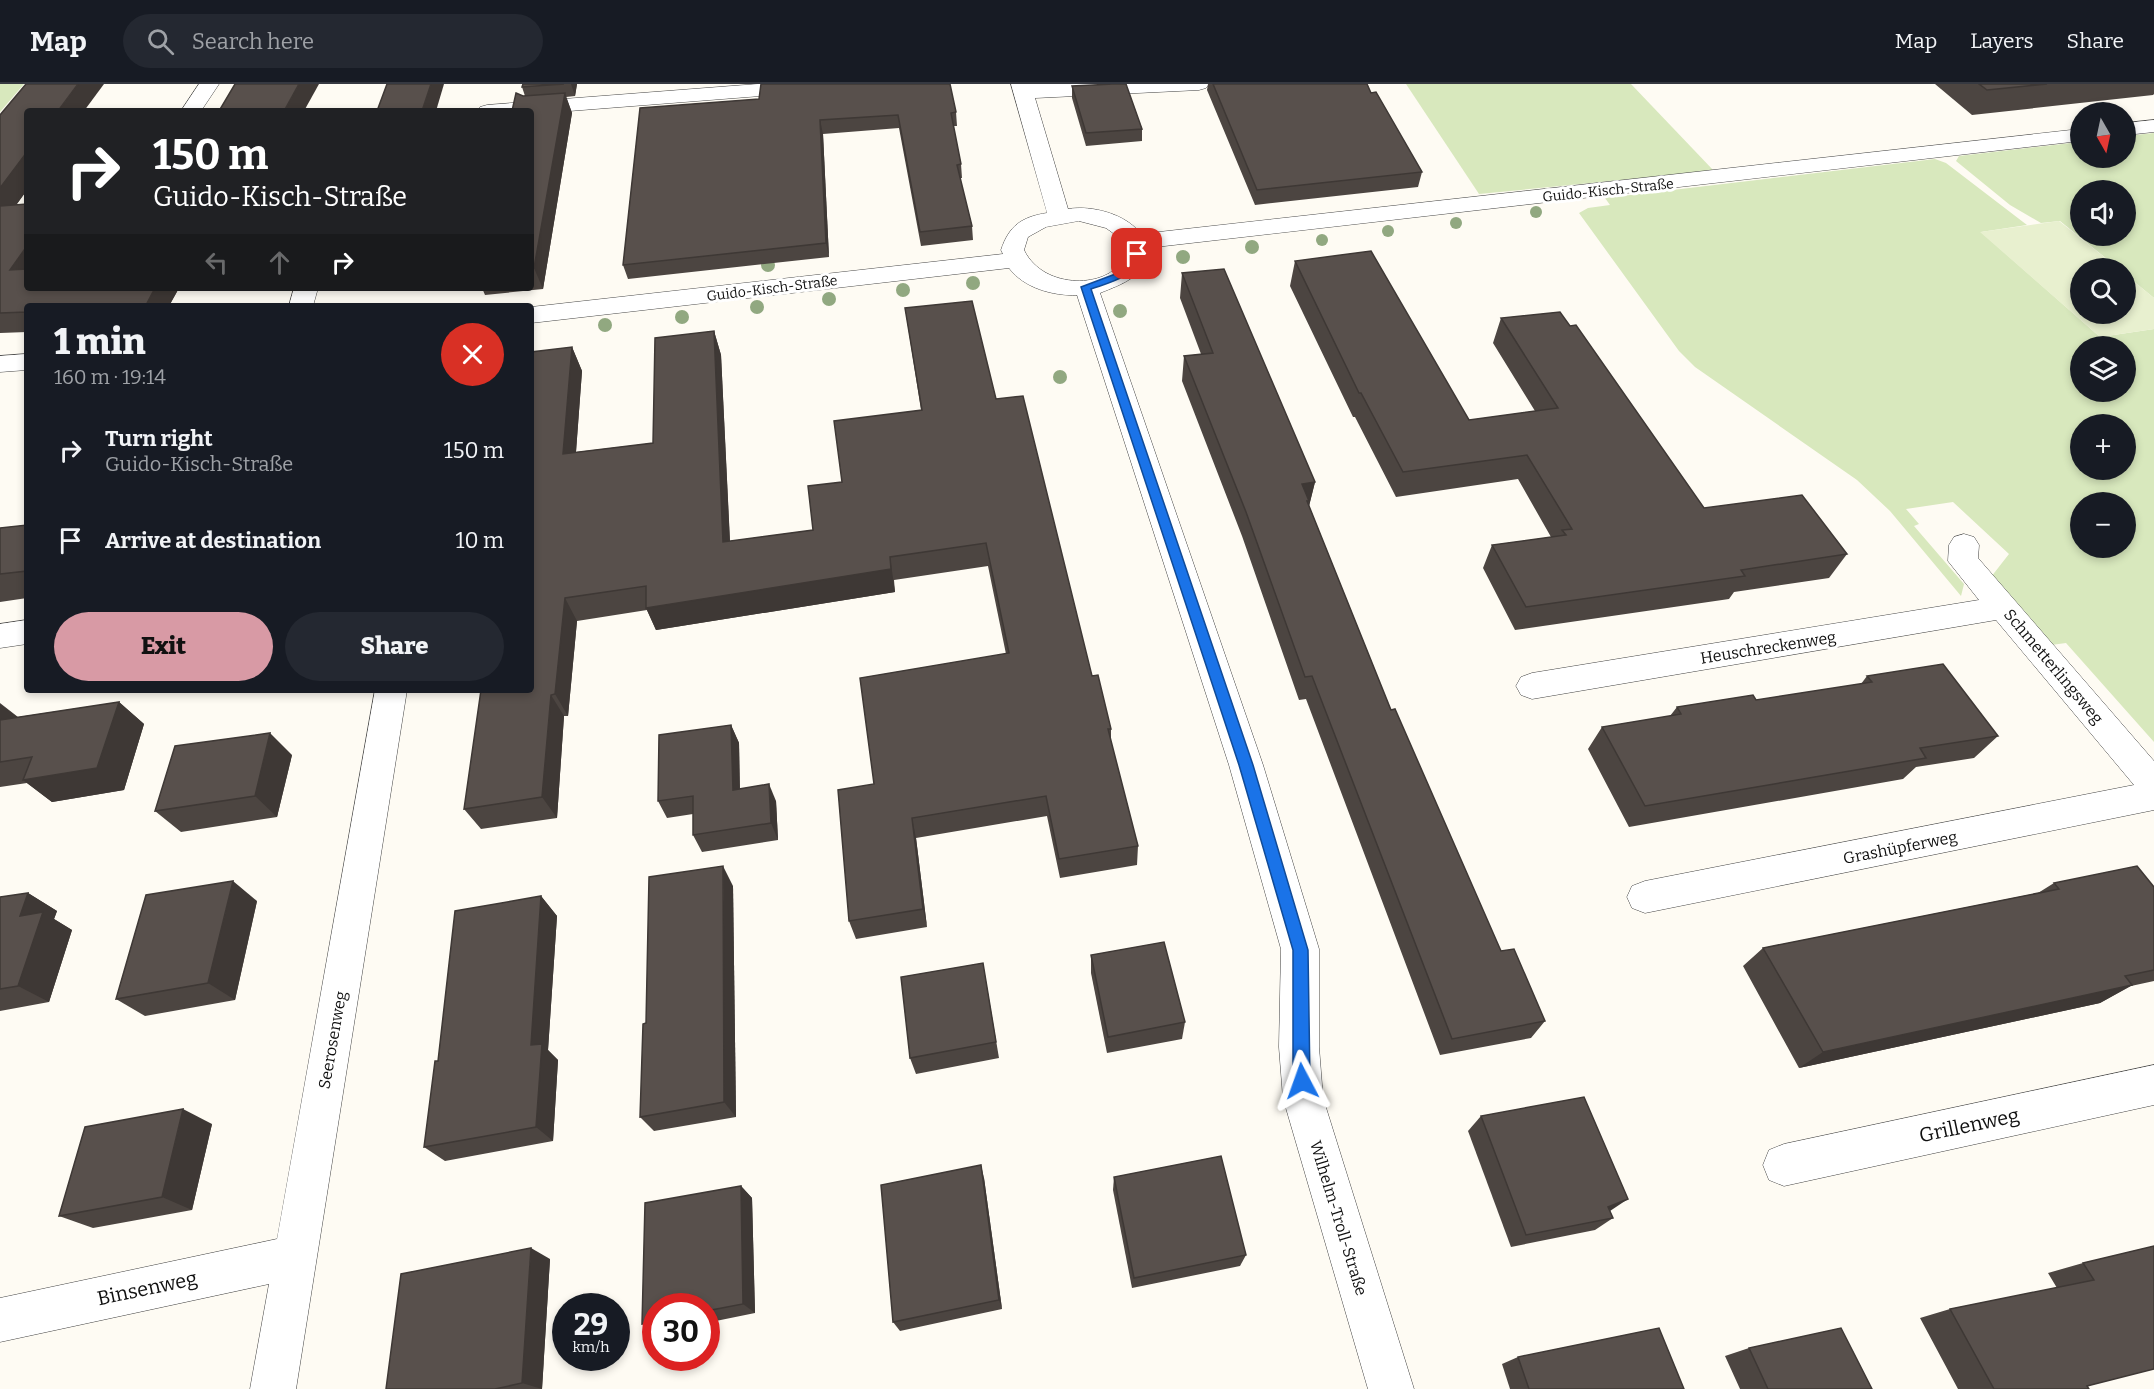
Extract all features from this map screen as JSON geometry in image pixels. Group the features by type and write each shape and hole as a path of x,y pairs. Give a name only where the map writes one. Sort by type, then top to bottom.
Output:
{"street":[{"path":"193,108 209,84"},
{"path":"576,105 583,84"},
{"path":"532,108 837,84"},
{"path":"1059,216 1023,88 1199,84"},
{"path":"2136,128 2154,126"},
{"name":"Guido-Kisch-Straße","path":"1136,242 2070,136"},
{"path":"1059,216 1098,217 1128,231 1136,242 1137,254 1132,266 1121,275 1086,287 1048,285 1032,278 1013,260 1011,248 1016,237 1034,224 1059,216"},
{"name":"Guido-Kisch-Straße","path":"534,315 1013,260"},
{"name":"Wilhelm-Troll-Straße","path":"1086,287 1246,765 1300,950 1299,1047 1303,1098 1391,1389"},
{"path":"0,364 24,362"},
{"name":"Schmetterlingsweg","path":"1964,545 1963,561 2154,784"},
{"name":"Heuschreckenweg","path":"1532,686 2005,608"},
{"path":"0,636 24,632"},
{"name":"Seerosenweg","path":"273,1389 391,693"},
{"name":"Grashüpferweg","path":"1646,897 2154,796"},
{"name":"Grillenweg","path":"1784,1165 2154,1084"},
{"name":"Binsenweg","path":"0,1320 295,1257"}],"green space":[{"path":"0,84 24,84 0,112"},
{"path":"1406,84 1631,84 1714,171 1479,194"},
{"path":"2154,133 2154,298 2136,283 2136,258 2106,258 2091,246 2136,246 2136,180 2070,180 2070,229 2060,221 2041,223 2010,205 1956,161 1959,156 2070,143 2070,168 2136,168 2136,135"},
{"path":"1935,159 1946,163 2027,225 1981,232 2070,311 2070,324 2085,324 2099,336 2070,336 2070,402 2136,402 2136,336 2107,336 2154,329 2154,742 2066,643 2051,645 1991,577 2009,554 1953,502 1906,509 1919,524 1914,526 1964,584 1961,596 1890,511 1857,480 1695,367 1679,351 1579,213 1588,208 1610,205 1605,198"},
{"path":"2059,221 2070,230 2070,246 2090,246 2105,258 2070,258 2070,311 1980,232"},
{"path":"2136,283 2154,298 2154,329 2099,336 2085,324 2136,324"}],"building":[{"path":"26,84 78,84 60,108 24,108 24,156 0,188 0,115"},
{"path":"235,84 299,84 286,108 221,108"},
{"path":"387,84 431,84 423,108 378,108"},
{"path":"523,84 564,84 522,87"},
{"path":"761,84 950,84 956,112 951,113 961,164 957,165 972,226 920,232 898,115 820,120 826,243 623,265 640,108 759,99"},
{"path":"1126,84 1142,129 1086,133 1072,86"},
{"path":"1213,84 1367,84 1371,93 1376,92 1422,172 1257,190"},
{"path":"1979,84 2047,84 1987,90"},
{"path":"516,93 523,96 565,93 534,268 534,108 513,108"},
{"path":"24,204 24,250 10,270 24,269 24,291 153,291 147,303 24,303 24,312 0,313 0,206"},
{"path":"1371,251 1469,420 1558,408 1501,318 1560,312 1570,326 1576,325 1704,508 1802,495 1847,554 1741,570 1745,576 1526,607 1492,545 1566,535 1562,530 1572,529 1527,455 1403,472 1359,393 1295,261"},
{"path":"1224,269 1315,482 1302,484 1309,501 1307,501 1391,710 1395,709 1501,951 1514,949 1545,1021 1452,1039 1312,676 1305,677 1246,512 1184,356 1213,353 1182,273"},
{"path":"972,301 996,399 1023,396 1092,676 1098,675 1111,729 1108,729 1138,846 1059,859 1046,796 912,818 923,909 849,921 838,790 874,784 860,678 1009,653 986,543 890,557 891,569 646,608 646,586 565,598 555,694 551,695 542,797 464,809 481,693 534,693 534,352 572,347 563,454 653,443 655,338 714,331 723,542 813,530 808,486 842,482 834,421 922,410 905,308"},
{"path":"24,525 24,571 0,574 0,528"},
{"path":"1943,664 1998,736 1920,748 1926,758 1645,806 1602,727 1681,714 1677,707 1753,695 1756,700 1872,682 1867,676"},
{"path":"119,702 97,768 23,780 32,757 0,762 0,720"},
{"path":"731,725 733,790 769,784 771,823 693,835 693,796 658,801 659,735"},
{"path":"270,733 255,796 155,811 175,746"},
{"path":"723,866 724,1102 640,1117 643,1024 646,1023 649,877"},
{"path":"2137,866 2154,887 2154,970 2125,976 2132,985 1823,1052 1763,948 2059,889 2054,883"},
{"path":"233,881 208,983 116,999 146,895"},
{"path":"28,893 20,916 43,912 18,986 0,989 0,897"},
{"path":"541,896 531,1045 542,1044 536,1127 424,1147 435,1061 438,1061 455,911"},
{"path":"1164,942 1185,1022 1108,1037 1091,955"},
{"path":"983,963 996,1042 910,1058 901,977"},
{"path":"1584,1097 1628,1199 1608,1207 1613,1218 1526,1235 1481,1116"},
{"path":"183,1109 162,1197 59,1216 85,1127"},
{"path":"1221,1156 1246,1255 1134,1278 1114,1177"},
{"path":"981,1165 999,1300 893,1322 881,1185"},
{"path":"741,1186 743,1304 720,1308 720,1293 643,1293 645,1203"},
{"path":"2154,1246 2154,1369 2087,1386 2089,1389 1994,1389 1950,1309 2094,1280 2083,1263"},
{"path":"531,1248 522,1383 495,1389 386,1389 401,1274"},
{"path":"1659,1328 1684,1389 1529,1389 1518,1357"},
{"path":"1841,1328 1872,1389 1768,1389 1749,1348"}],"route":[{"path":"1137,254 1132,266 1121,275 1105,283 1086,287 1246,765 1300,950 1299,1047 1302,1081"}]}
